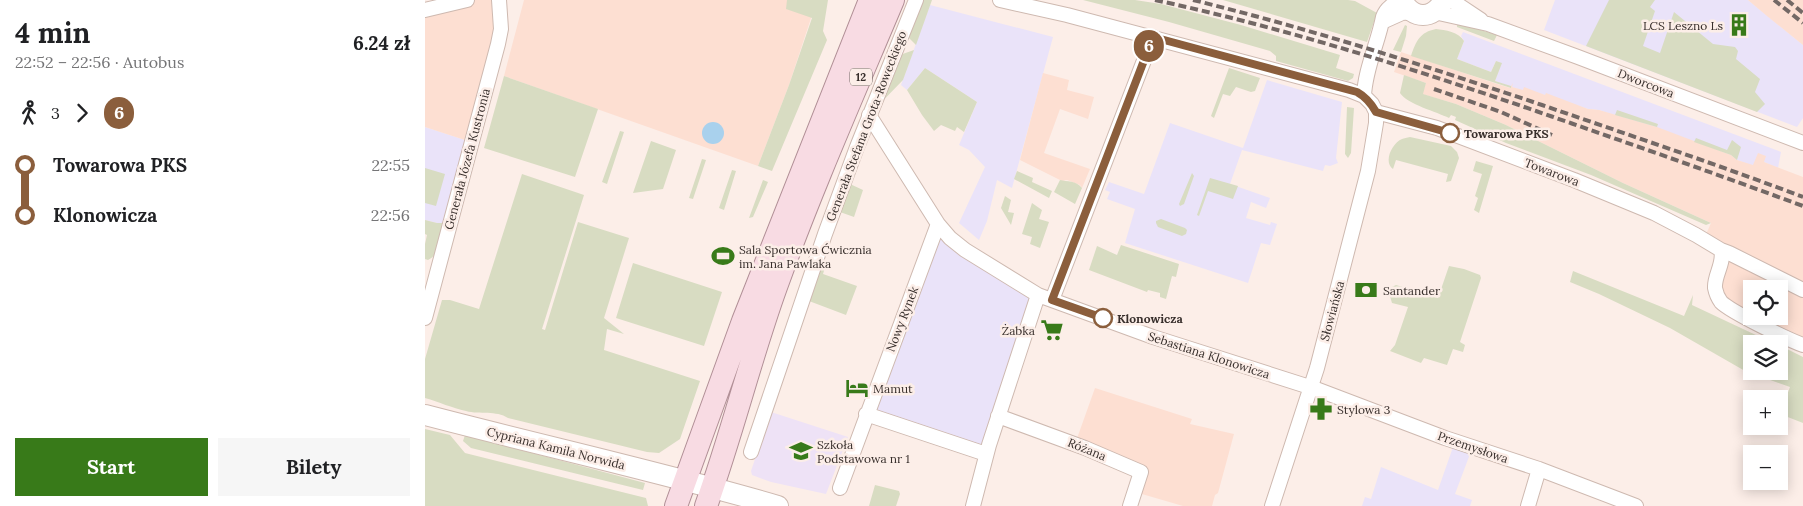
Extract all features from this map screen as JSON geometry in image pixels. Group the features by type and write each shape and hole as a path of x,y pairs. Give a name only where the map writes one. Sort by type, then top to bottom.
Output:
{"main road":[{"name":"12","path":"709,497 755,346 806,208 819,150 870,0"},
{"name":"12","path":"676,506 729,360 819,150 893,0"}],"street":[{"path":"425,10 467,0"},
{"name":"Generała Józefa Kustronia","path":"425,318 498,44 501,16 499,0"},
{"name":"Generała Stefana Grota-Roweckiego","path":"751,452 825,234 869,115 916,0"},
{"path":"1000,0 1067,14 1349,90 1364,96 1372,104 1376,112"},
{"name":"Dworcowa","path":"1451,0 1488,24"},
{"path":"1364,96 1365,82 1382,22 1402,13 1405,4 1425,15 1439,6"},
{"name":"Dworcowa","path":"1439,6 1803,143"},
{"path":"869,115 938,224 950,238 965,250 1038,295 1052,300 1153,37"},
{"name":"Towarowa","path":"1376,112 1450,133 1629,202 1677,224 1721,250 1803,290"},
{"name":"Słowiańska","path":"1271,506 1310,388 1368,170 1376,123 1376,112"},
{"name":"Nowy Rynek","path":"839,488 938,224"},
{"path":"1721,250 1722,258 1715,287 1721,301 1733,310 1803,345"},
{"path":"973,506 986,454 1038,295"},
{"name":"Sebastiana Klonowicza","path":"1052,300 1153,337 1310,388"},
{"name":"Przemysłowa","path":"1310,388 1465,446 1539,469 1636,506"},
{"path":"867,414 986,454"},
{"name":"Cypriana Kamila Norwida","path":"425,415 530,443 687,480 709,497 778,506"},
{"name":"Różana","path":"998,416 1085,448 1141,472 1131,506"},
{"path":"1528,506 1539,469"}],"shaded area":[{"path":"467,0 499,0 501,16 471,142 425,127 425,10"},
{"path":"524,0 817,0 789,85 758,166 504,76"},
{"path":"1555,0 1748,0 1803,45 1803,118 1797,127 1544,30"},
{"path":"1748,0 1803,0 1803,45 1767,16"},
{"path":"930,5 1053,37 1012,188 997,180 987,221 979,240 959,223 985,167 969,150 959,145 977,102 925,68 907,90 901,85"},
{"path":"1463,32 1781,152 1778,168 1764,162 1753,166 1737,160 1731,155 1599,110 1588,109 1545,95 1523,91 1495,81 1501,63 1496,61 1491,72 1457,59 1464,41 1461,36"},
{"path":"1401,52 1510,88 1513,83 1512,87 1523,90 1524,87 1545,95 1546,93 1588,109 1599,110 1657,127 1753,165 1758,153 1766,156 1764,162 1803,177 1803,345 1788,337 1788,335 1766,325 1788,325 1788,280 1743,280 1743,313 1721,301 1722,258 1704,239 1711,223 1623,183 1506,125 1456,104 1422,94 1426,83 1394,72"},
{"path":"1043,73 1069,80 1067,90 1094,97 1088,119 1060,109 1044,153 1090,169 1082,188 1080,185 1067,180 1062,181 1020,160"},
{"path":"1267,80 1342,102 1336,158 1338,163 1330,166 1325,165 1323,171 1242,150 1230,184 1270,198 1266,208 1251,202 1246,218 1270,225 1271,222 1277,224 1270,245 1261,243 1248,283 1125,243 1135,209 1107,199 1110,192 1105,190 1109,182 1144,194 1170,123 1243,148"},
{"path":"425,127 471,142 449,226 425,220"},
{"path":"938,224 1038,295 986,454 866,414"},
{"path":"1095,388 1192,419 1190,424 1234,434 1218,493 1215,495 1212,506 1183,506 1135,492 1141,472 1075,444"},
{"name":"Szkoła Podstawowa nr 1","path":"771,412 848,437 826,494 771,482 752,475 751,471"},
{"path":"1453,447 1470,454 1455,494 1472,500 1470,506 1362,506 1365,497 1371,499 1381,467 1438,490"}],"green space":[{"path":"787,0 828,0 823,31 827,40 772,171 758,166 812,18 786,9"},
{"path":"921,0 932,0 916,45 908,37"},
{"path":"1083,0 1135,0 1161,4 1241,25 1340,55 1336,68 1354,74 1353,78 1348,81 1276,61 1276,56 1270,51"},
{"path":"1223,0 1348,0 1355,1 1377,13 1367,42"},
{"path":"1609,0 1655,0 1650,7 1655,11 1643,46 1660,53 1674,12 1713,44 1735,47 1738,51 1736,59 1760,79 1755,92 1765,104 1757,112 1586,46"},
{"path":"1457,23 1497,35 1494,41 1457,27"},
{"path":"1405,25 1407,26 1406,36 1401,52 1393,50"},
{"path":"1436,29 1447,31 1462,38 1464,41 1457,59 1491,72 1496,61 1502,63 1495,81 1511,86 1511,88 1411,56 1419,38 1426,32"},
{"path":"914,50 903,80 869,115 897,56"},
{"path":"925,68 977,102 964,132 957,127 955,131 941,125 934,131 922,115 907,90"},
{"path":"1229,68 1260,78 1255,91 1251,92 1236,87 1230,96 1223,94 1214,118 1211,116"},
{"path":"1404,75 1426,83 1423,94 1456,104 1506,125 1623,183 1711,223 1706,225 1591,175 1506,143 1455,120 1456,117 1451,115 1449,118 1415,104 1400,93"},
{"path":"504,76 598,109 575,177 484,148"},
{"path":"1347,107 1354,108 1351,153 1348,158 1345,154"},
{"path":"1617,110 1658,124 1657,127 1615,115"},
{"path":"620,131 624,132 607,184 602,182"},
{"path":"1410,137 1451,146 1457,152 1459,158 1451,181 1446,182 1448,174 1396,160 1393,169 1390,166 1389,157 1392,148 1398,141"},
{"path":"1696,138 1727,150 1732,140 1741,147 1737,160 1731,155 1694,142"},
{"path":"651,141 676,150 663,189 633,193"},
{"path":"702,159 706,160 693,199 689,198"},
{"path":"1476,161 1493,166 1479,213 1474,210 1478,198 1475,196 1482,174 1473,171"},
{"path":"425,168 445,174 436,206 425,203"},
{"path":"732,170 736,171 724,210 719,208"},
{"path":"1017,171 1033,178 1032,182 1052,191 1049,198 1014,179"},
{"path":"1192,173 1194,176 1184,204 1180,206 1179,204"},
{"path":"522,174 584,195 542,329 545,330 578,222 629,238 604,318 624,334 607,329 604,350 700,381 680,439 659,453 647,452 498,414 466,411 425,398 425,359 442,300 450,300 479,309"},
{"path":"1210,178 1238,186 1233,199 1208,191 1199,216 1197,215"},
{"path":"763,180 768,182 753,217 749,218"},
{"path":"1060,180 1074,182 1082,188 1075,204 1054,192"},
{"path":"850,184 863,190 854,217 840,212"},
{"path":"1005,196 1011,200 1008,212 1014,213 1011,225 1001,208"},
{"path":"1032,203 1042,210 1039,219 1049,222 1040,248 1030,244 1032,237 1022,234"},
{"path":"1161,219 1185,228 1187,230 1186,234 1182,236 1158,227 1156,221"},
{"path":"425,220 444,223 438,249 428,260 425,259 427,235 425,234"},
{"path":"1121,245 1179,264 1176,277 1172,276 1166,299 1160,297 1160,293 1148,290 1147,292 1089,270 1097,246 1117,255"},
{"path":"822,262 826,264 823,274 857,286 846,315 809,301"},
{"path":"633,263 722,292 704,346 616,318"},
{"path":"1449,266 1480,275 1481,278 1460,342 1465,345 1463,352 1453,349 1447,365 1424,358 1421,363 1390,351 1395,345 1408,307 1392,303 1389,293 1392,287 1396,285 1438,298"},
{"path":"1573,271 1684,316 1693,295 1692,305 1756,335 1743,335 1743,370 1670,328 1570,282"},
{"path":"1788,350 1803,357 1803,423 1788,417 1788,392 1790,387 1770,380 1788,380"},
{"path":"425,429 450,435 465,453 646,498 648,506 425,506"},
{"path":"465,435 645,483 643,490 471,448 463,441"},
{"path":"875,485 899,491 900,494 896,506 869,506"}],"water":[{"path":"713,122 721,125 724,133 721,141 713,144 705,141 702,133 705,125"}],"railway":[{"path":"1155,0 1252,23 1395,64 1536,111 1803,206"},
{"path":"1193,0 1325,36 1455,76 1673,150 1803,197"},
{"path":"1774,0 1803,23"},
{"path":"1787,0 1803,13"},
{"path":"1434,89 1501,112 1552,135"}],"bus line":[{"name":"6","path":"1103,318 1052,300 1153,37 1357,92 1372,104 1376,112 1450,133"}],"place":[{"name":"LCS Leszno Ls","path":"1739,25"},
{"name":"Towarowa PKS","path":"1450,133"},
{"name":"Sala Sportowa Ćwicznia im. Jana Pawlaka","path":"723,256"},
{"name":"Santander","path":"1366,290"},
{"name":"Klonowicza","path":"1103,318"},
{"name":"Żabka","path":"1052,330"},
{"name":"Mamut","path":"857,388"},
{"name":"Stylowa 3","path":"1321,409"},
{"name":"Szkoła Podstawowa nr 1","path":"801,451"}]}
